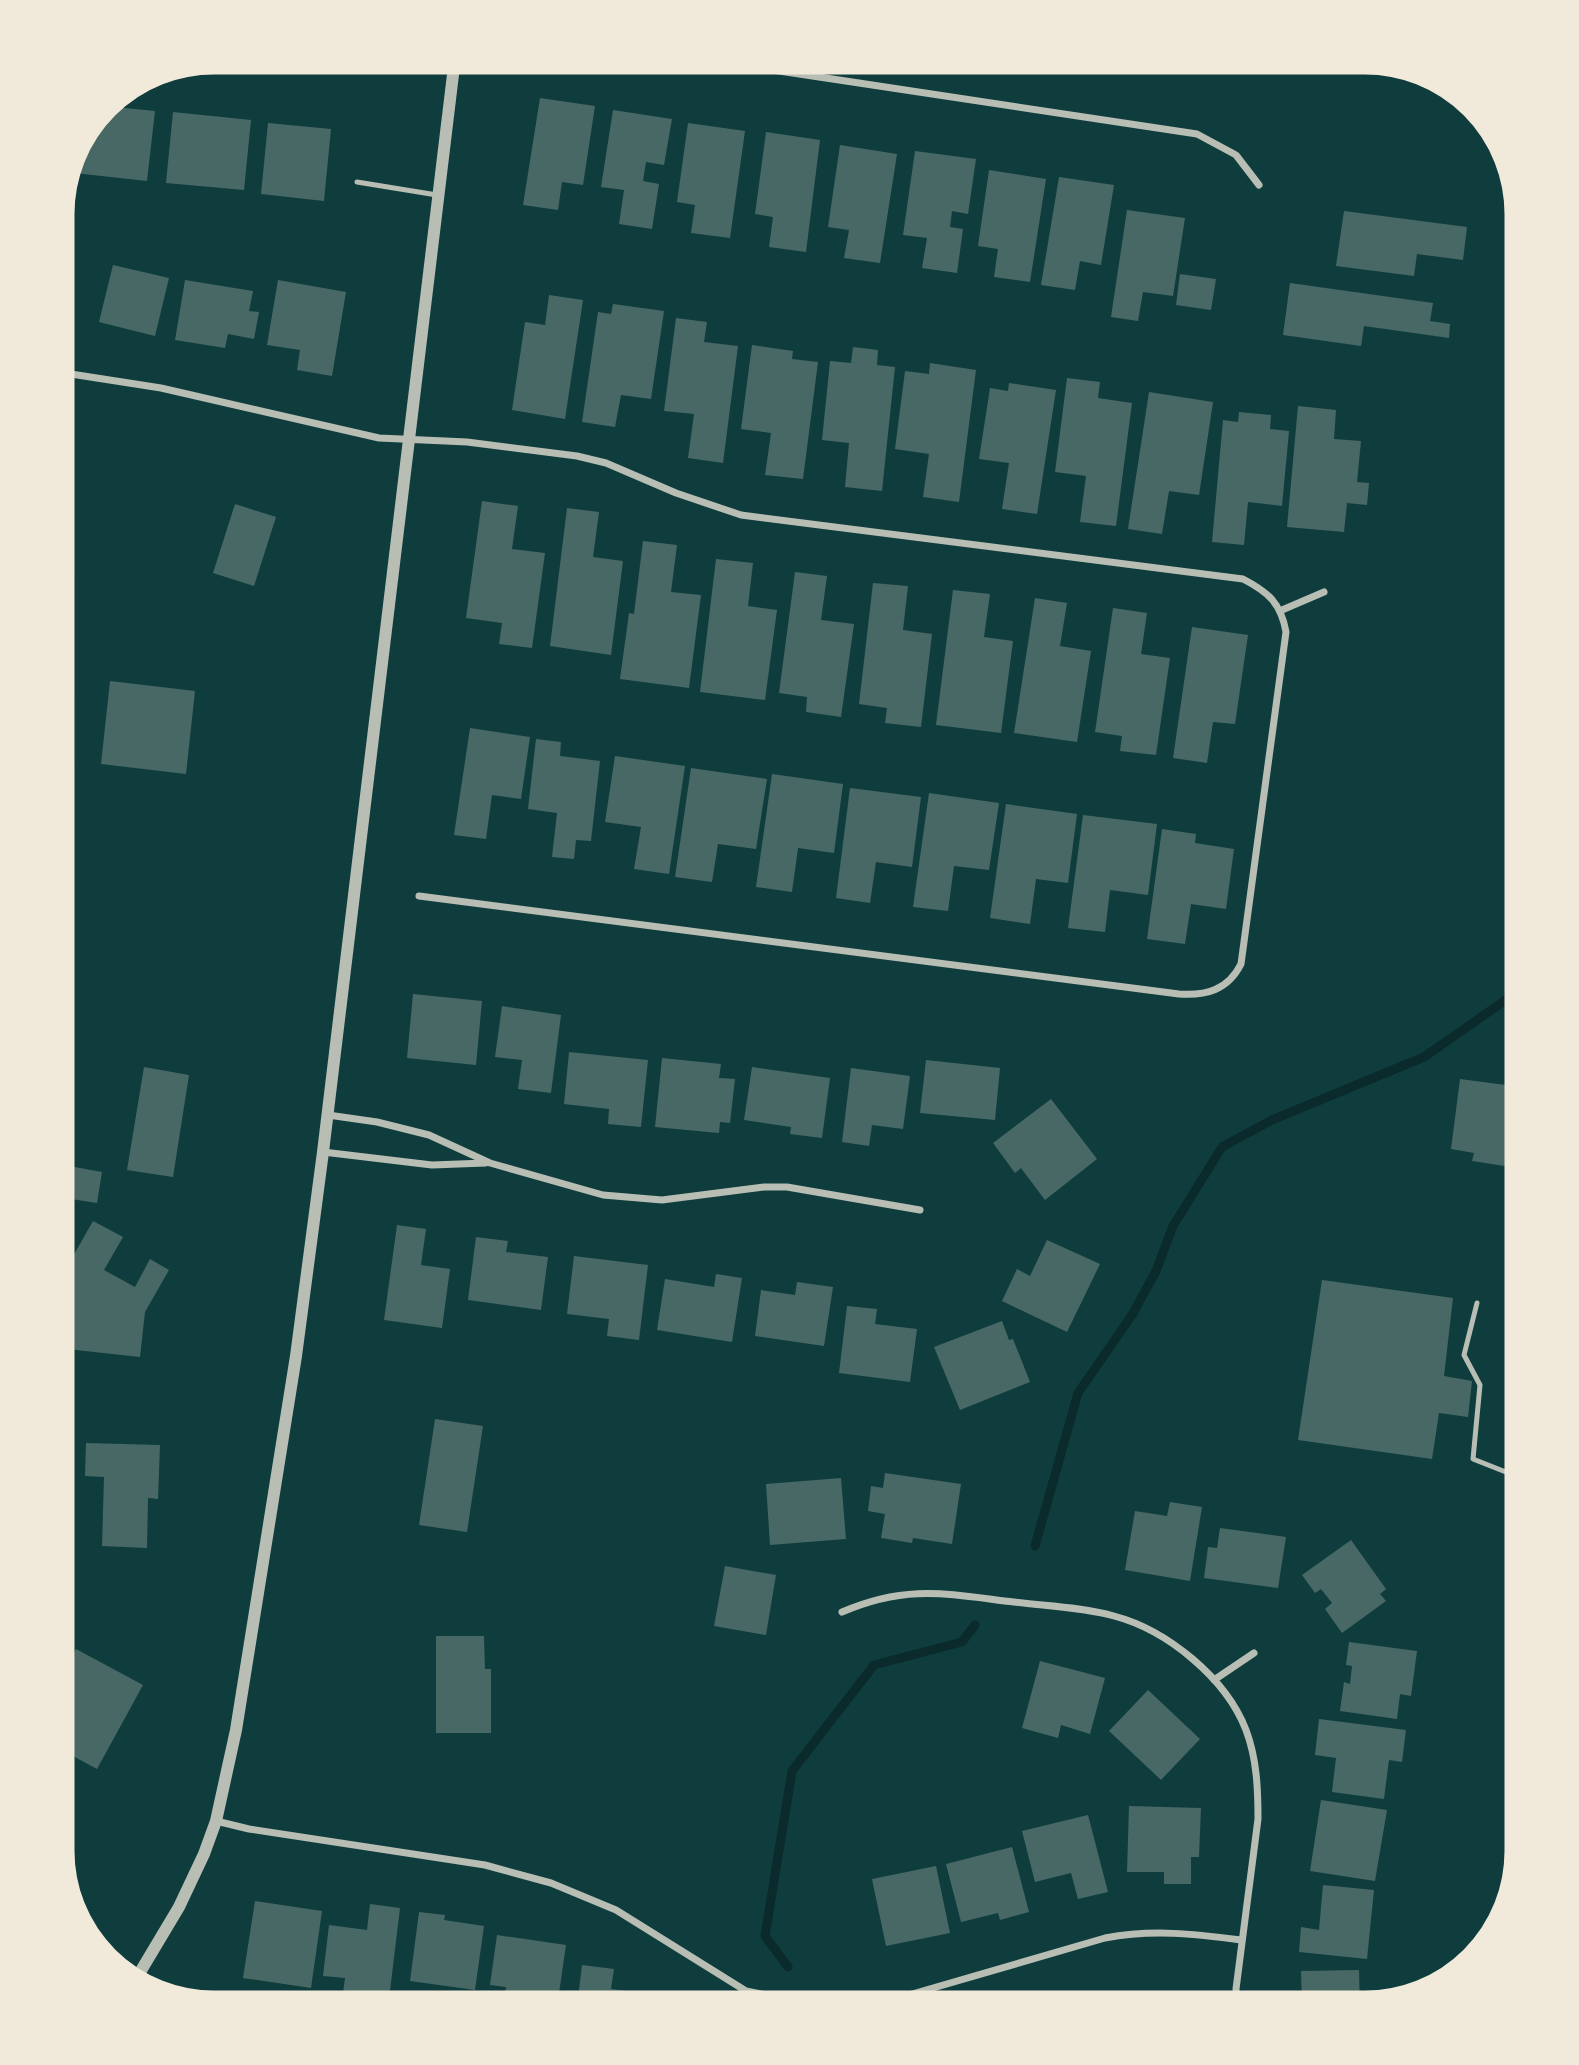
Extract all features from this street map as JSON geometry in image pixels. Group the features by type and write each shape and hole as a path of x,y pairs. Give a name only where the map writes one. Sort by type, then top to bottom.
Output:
{"street":[{"path":"139,1974 179,1908 216,1821 236,1730 296,1356 328,1115 412,440 455,70"},
{"path":"773,70 1197,134 1236,155 1259,185"},
{"path":"70,374 161,388 379,438 467,442 606,463 686,497 741,515 1242,579 1266,591 1282,610 1286,632 1241,964 1236,975 1213,992 1178,994 419,896"},
{"path":"1282,610 1324,592"},
{"path":"328,1115 377,1122 429,1135 490,1163 603,1195 636,1200 672,1199 764,1187 787,1187 920,1210"},
{"path":"323,1152 432,1165 490,1163"},
{"path":"842,1612 892,1594 926,1592 1113,1615 1169,1642 1214,1680 1233,1705 1246,1730 1255,1762 1258,1819 1241,1940 1238,1995"},
{"path":"1214,1680 1254,1653"},
{"path":"216,1821 249,1829 485,1865 551,1883 616,1910 746,1992 762,1995"},
{"path":"909,1995 1105,1938 1139,1932 1174,1931 1241,1940"}],"lane":[{"path":"357,182 441,196"},
{"path":"1477,1303 1464,1355 1480,1385 1473,1459 1509,1473"}],"building":[{"path":"540,98 595,106 583,185 562,182 558,210 523,205"},
{"path":"117,107 155,111 147,181 76,173 94,134"},
{"path":"613,110 672,119 664,165 646,162 643,181 659,184 652,229 619,224 624,190 601,187"},
{"path":"173,112 251,120 244,190 166,183"},
{"path":"268,123 331,129 324,201 261,194"},
{"path":"688,123 745,131 730,238 691,233 695,205 677,202"},
{"path":"766,132 820,140 806,252 769,247 773,217 755,214"},
{"path":"840,145 897,154 880,263 844,258 849,230 828,227"},
{"path":"915,151 976,159 968,214 952,211 950,227 963,229 957,273 922,268 927,238 903,235"},
{"path":"989,170 1046,179 1030,282 994,277 998,249 978,246"},
{"path":"1059,177 1114,185 1101,265 1080,261 1075,290 1041,285"},
{"path":"1127,210 1185,218 1173,296 1143,292 1138,321 1111,317"},
{"path":"1344,211 1467,227 1463,260 1417,254 1414,276 1336,266"},
{"path":"113,265 169,278 155,336 99,322"},
{"path":"1180,274 1216,279 1211,310 1176,305"},
{"path":"185,280 253,291 249,311 259,312 254,339 228,334 225,348 175,340"},
{"path":"278,280 346,292 332,376 297,370 300,350 267,345"},
{"path":"1290,283 1433,303 1430,321 1450,324 1449,338 1364,326 1361,346 1283,335"},
{"path":"549,295 583,300 565,419 512,410 525,322 545,325"},
{"path":"613,304 664,311 651,399 621,395 615,427 582,422 598,312 611,314"},
{"path":"676,318 707,322 704,342 738,346 723,463 688,458 694,414 664,411"},
{"path":"752,345 793,351 792,359 818,362 803,479 765,475 771,433 741,429"},
{"path":"853,347 878,350 877,365 895,367 882,491 845,487 849,443 822,440 830,361 851,363"},
{"path":"930,363 976,370 959,502 923,497 929,454 895,449 905,371 929,374"},
{"path":"1067,378 1100,382 1098,398 1132,403 1116,526 1080,522 1086,476 1055,472"},
{"path":"1009,383 1056,390 1037,514 1002,509 1009,463 979,459 990,388 1008,391"},
{"path":"1149,392 1213,402 1199,495 1169,491 1162,534 1128,529"},
{"path":"1298,406 1336,410 1334,439 1361,441 1357,482 1369,483 1367,505 1347,503 1344,532 1287,527"},
{"path":"1239,412 1271,415 1270,429 1289,431 1282,506 1248,502 1244,545 1212,542 1223,420 1238,422"},
{"path":"482,501 518,506 512,549 545,553 532,648 499,644 502,623 466,618"},
{"path":"235,504 276,517 254,586 213,573"},
{"path":"567,508 599,512 593,557 623,561 611,655 550,646"},
{"path":"643,541 677,545 671,592 701,595 689,688 620,679 629,613 634,614"},
{"path":"716,559 753,563 748,606 777,610 765,700 700,692"},
{"path":"795,572 827,576 821,620 854,624 841,717 806,712 807,697 779,693"},
{"path":"873,583 908,586 903,630 932,634 921,727 885,723 887,708 859,704"},
{"path":"953,590 990,594 984,637 1013,641 1001,733 936,725"},
{"path":"1035,598 1067,603 1060,646 1091,651 1077,742 1014,733"},
{"path":"1113,608 1147,613 1141,654 1170,658 1156,755 1120,751 1122,736 1095,732"},
{"path":"1192,627 1248,635 1235,724 1213,722 1207,763 1173,758"},
{"path":"110,681 195,691 186,774 101,764"},
{"path":"470,728 530,737 521,799 492,795 486,839 454,835"},
{"path":"536,739 561,742 560,756 600,761 591,841 576,840 574,859 552,857 557,813 528,809"},
{"path":"615,756 685,766 669,874 634,869 641,827 605,822"},
{"path":"691,768 767,779 756,849 718,844 712,882 675,877"},
{"path":"772,774 843,784 834,853 798,848 792,892 756,887"},
{"path":"850,788 921,797 912,867 876,862 870,903 836,898"},
{"path":"929,793 999,803 989,870 954,866 948,911 913,907"},
{"path":"1006,804 1077,814 1068,883 1036,879 1030,924 990,918"},
{"path":"1083,815 1157,824 1148,895 1110,890 1105,932 1068,928"},
{"path":"1162,829 1196,834 1195,843 1234,849 1226,909 1191,904 1185,944 1147,939"},
{"path":"413,994 482,1001 476,1065 407,1058"},
{"path":"502,1006 561,1015 551,1093 518,1089 522,1060 495,1057"},
{"path":"569,1052 648,1060 641,1127 608,1124 609,1109 564,1104"},
{"path":"662,1058 721,1064 719,1078 735,1079 730,1123 720,1122 719,1133 655,1127"},
{"path":"926,1060 1000,1068 995,1120 920,1113"},
{"path":"144,1067 189,1075 173,1177 127,1170"},
{"path":"752,1067 830,1078 822,1138 790,1134 791,1127 744,1120"},
{"path":"851,1068 910,1076 903,1129 872,1125 869,1146 842,1142"},
{"path":"1460,1079 1509,1085 1509,1167 1472,1161 1474,1153 1451,1149"},
{"path":"1051,1099 1097,1159 1045,1200 1021,1168 1015,1173 993,1143"},
{"path":"70,1166 102,1172 97,1203 70,1199"},
{"path":"93,1221 123,1237 104,1270 135,1287 150,1259 169,1270 145,1312 140,1357 70,1349 72,1258"},
{"path":"397,1225 426,1229 421,1265 450,1269 442,1328 384,1320"},
{"path":"476,1237 508,1241 506,1252 548,1257 541,1310 468,1300"},
{"path":"1047,1240 1100,1264 1067,1332 1002,1301 1017,1269 1030,1276"},
{"path":"574,1256 648,1265 639,1340 607,1336 609,1319 567,1314"},
{"path":"716,1274 742,1278 732,1342 657,1330 665,1279 714,1287"},
{"path":"1322,1280 1453,1298 1444,1376 1472,1381 1468,1417 1439,1413 1432,1459 1298,1440"},
{"path":"797,1282 833,1287 824,1346 755,1336 761,1290 795,1295"},
{"path":"847,1306 877,1309 875,1324 917,1329 910,1382 839,1373"},
{"path":"1002,1321 1009,1340 1013,1339 1030,1382 960,1410 934,1347"},
{"path":"435,1419 483,1426 467,1532 419,1525"},
{"path":"86,1443 160,1445 158,1499 148,1498 147,1548 102,1546 104,1477 85,1476"},
{"path":"885,1473 961,1484 952,1544 913,1538 912,1543 881,1538 885,1514 868,1511 871,1486 883,1488"},
{"path":"841,1478 846,1539 770,1545 766,1484"},
{"path":"1170,1502 1202,1507 1190,1581 1125,1570 1135,1511 1167,1516"},
{"path":"1220,1528 1286,1537 1278,1588 1204,1578 1208,1547 1217,1548"},
{"path":"1351,1540 1386,1589 1380,1594 1386,1601 1342,1633 1325,1609 1332,1603 1321,1589 1315,1593 1302,1575"},
{"path":"725,1566 776,1575 766,1635 714,1626"},
{"path":"436,1636 484,1636 485,1669 491,1669 491,1733 436,1733"},
{"path":"1349,1642 1417,1651 1411,1696 1400,1694 1397,1719 1340,1711 1344,1682 1350,1684 1352,1666 1346,1665"},
{"path":"76,1649 143,1685 97,1769 70,1754 70,1660"},
{"path":"1040,1661 1105,1678 1090,1734 1061,1725 1058,1738 1022,1728"},
{"path":"1148,1690 1200,1739 1161,1780 1109,1731"},
{"path":"1319,1719 1406,1730 1402,1762 1389,1760 1384,1799 1332,1792 1336,1758 1315,1755"},
{"path":"1321,1800 1387,1810 1375,1881 1310,1871"},
{"path":"1129,1806 1201,1808 1199,1857 1191,1857 1191,1884 1164,1884 1164,1872 1127,1872"},
{"path":"1088,1815 1108,1892 1078,1899 1071,1873 1035,1882 1022,1831"},
{"path":"1012,1847 1029,1912 1000,1920 998,1913 961,1922 946,1864"},
{"path":"936,1866 950,1933 886,1946 872,1879"},
{"path":"1323,1885 1374,1890 1367,1959 1299,1952 1301,1927 1319,1930"},
{"path":"255,1901 322,1911 311,1988 243,1978"},
{"path":"370,1904 400,1908 389,1995 343,1993 345,1978 323,1976 329,1925 367,1930"},
{"path":"419,1912 445,1915 444,1920 484,1926 475,1990 410,1981"},
{"path":"497,1935 566,1945 559,1995 505,1995 506,1987 490,1985"},
{"path":"582,1965 614,1969 611,1989 652,1994 652,1995 578,1995"},
{"path":"1359,1970 1360,1995 1302,1995 1301,1971"}],"waterway":[{"path":"1035,1546 1078,1393 1132,1315 1156,1271 1173,1226 1222,1147 1272,1120 1424,1057 1507,999 1509,995"},
{"path":"788,1967 765,1936 792,1771 874,1665 962,1642 975,1625"}]}
